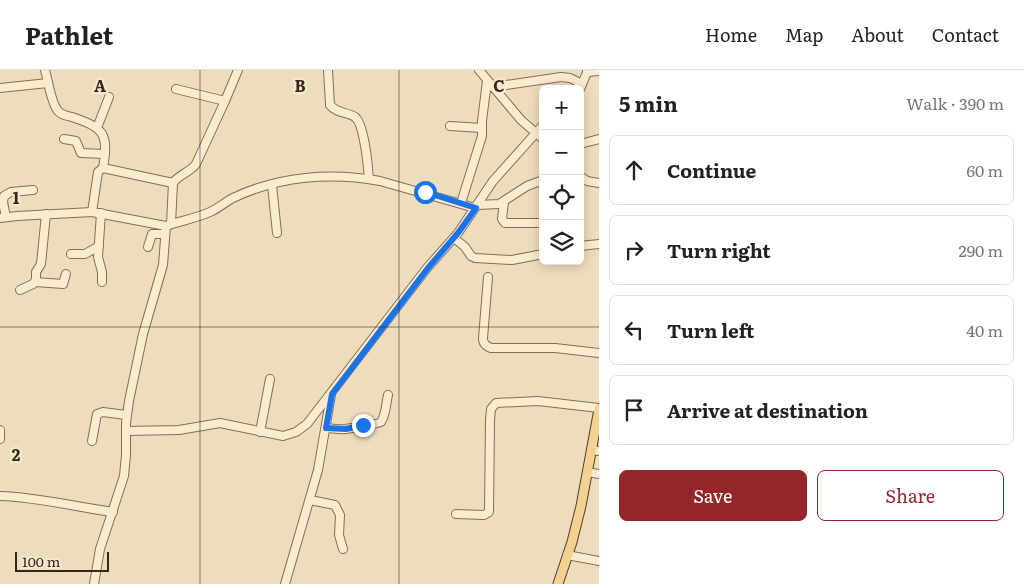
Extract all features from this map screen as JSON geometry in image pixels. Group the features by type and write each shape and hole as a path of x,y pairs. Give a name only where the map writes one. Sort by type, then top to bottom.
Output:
{"main road":[{"path":"558,584 581,506 587,472 595,451 599,409"}],"street":[{"path":"45,70 58,111 88,122 97,128 104,140 103,168 98,172 92,212"},
{"path":"94,584 100,549 126,465 126,415 143,334 163,265 173,183 175,179 189,172 196,164 238,70"},
{"path":"328,70 330,105 335,110 353,116 358,122 366,151 369,179"},
{"path":"479,70 539,136"},
{"path":"581,85 588,71 599,71"},
{"path":"490,84 561,77 570,78 580,85"},
{"path":"0,88 48,83"},
{"path":"461,203 482,140 482,128 490,84"},
{"path":"176,88 225,101"},
{"path":"97,128 109,97"},
{"path":"450,126 482,128"},
{"path":"126,431 179,430 220,423 283,436 302,429 332,394 428,268 454,238 493,181 539,129"},
{"path":"64,138 76,141 79,150 84,154 105,154"},
{"path":"584,143 599,139"},
{"path":"103,168 173,183"},
{"path":"148,247 152,234 205,214 233,198 286,180 311,176 369,179 476,206 504,202 528,186 539,182"},
{"path":"584,179 599,183"},
{"path":"272,184 277,232"},
{"path":"33,190 11,192 4,196 3,218 92,212 167,228"},
{"path":"504,202 502,219 504,224 539,223"},
{"path":"35,282 36,272 41,264 46,214"},
{"path":"101,214 98,257 102,272 102,282"},
{"path":"454,238 475,258 512,260 539,255"},
{"path":"584,246 599,244"},
{"path":"71,254 85,254 99,246"},
{"path":"20,290 35,282 63,284 66,274"},
{"path":"488,277 483,338 487,346 491,348 555,348 599,353"},
{"path":"260,432 270,379"},
{"path":"284,584 310,500 332,394"},
{"path":"326,428 346,429 378,424 384,415 388,395"},
{"path":"456,514 484,515 489,512 490,420 491,409 496,403 538,401 599,409"},
{"path":"92,441 97,414 103,412 126,415"},
{"path":"0,430 0,440"},
{"path":"587,472 599,474"},
{"path":"0,496 33,498 113,512"},
{"path":"310,500 335,505 340,515 339,535 343,549"},
{"path":"567,555 599,561"}],"route":[{"path":"363,425 346,429 326,428 332,394 476,208 425,192"}]}
